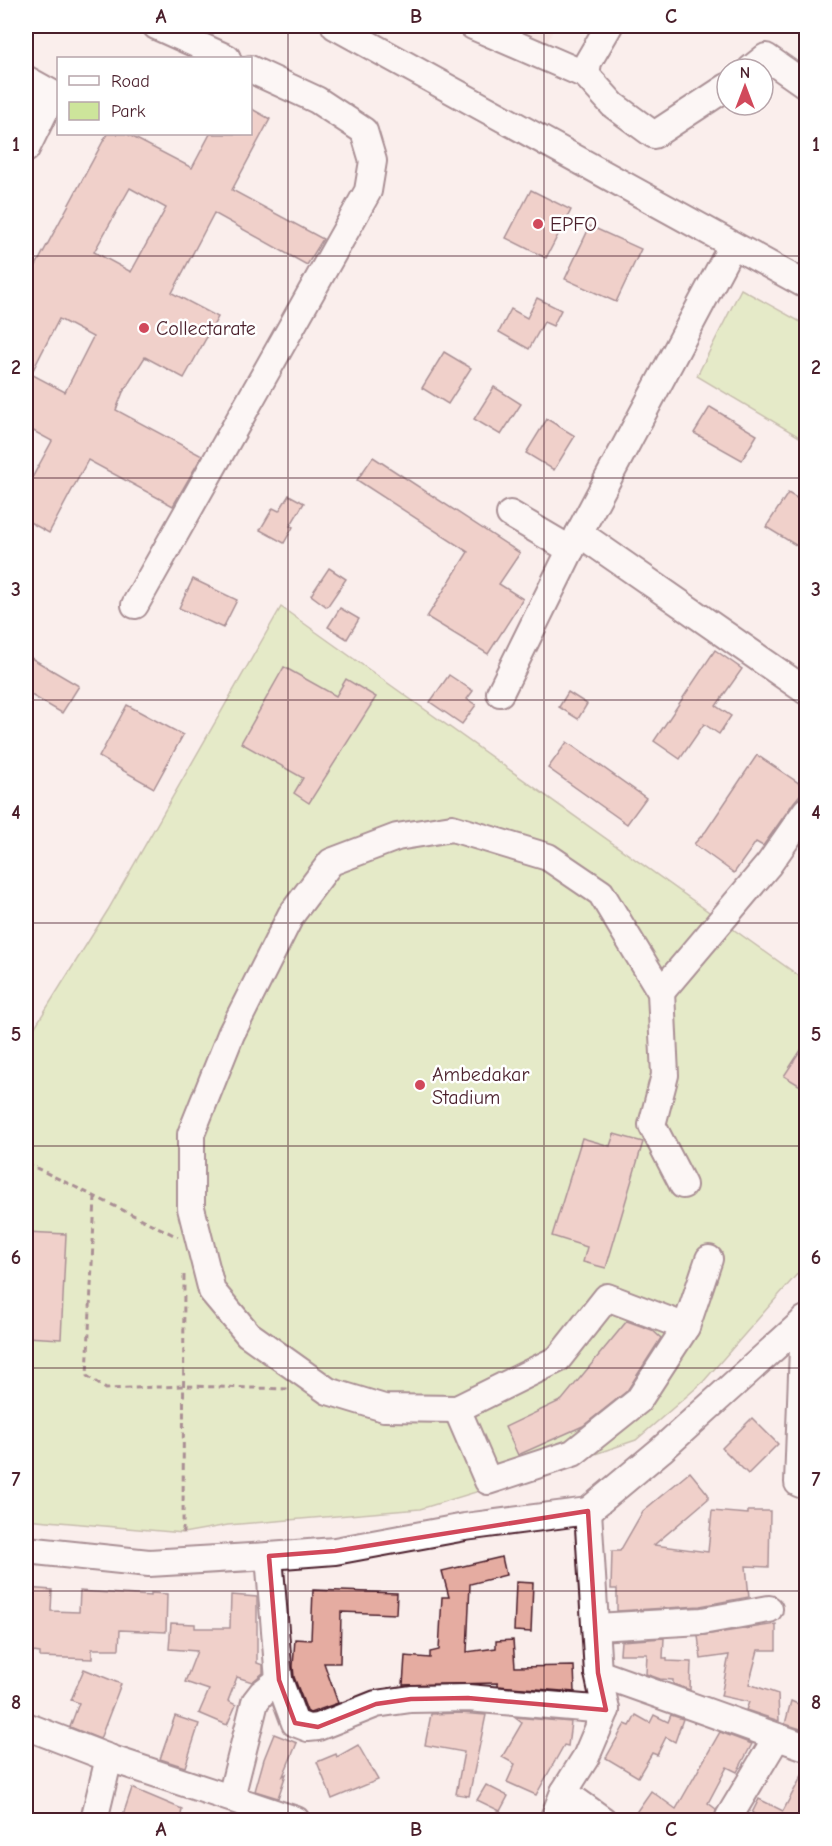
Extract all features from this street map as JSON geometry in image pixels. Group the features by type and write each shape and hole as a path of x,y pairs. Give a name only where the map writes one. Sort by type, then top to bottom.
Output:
{"street":[{"path":"156,26 225,57"},
{"path":"335,26 732,246 807,285"},
{"path":"473,26 588,76"},
{"path":"609,26 588,62 586,75 613,105 654,135 715,95"},
{"path":"775,63 807,85"},
{"path":"135,605 368,192 373,161 364,131 317,100 252,70"},
{"path":"26,79 53,94 26,149"},
{"path":"500,693 575,541 732,246"},
{"path":"510,514 575,541 807,691"},
{"path":"661,992 769,864 807,811"},
{"path":"683,1185 652,1125 665,1075 661,992 601,893 548,857 452,828 397,837 331,862 291,915 231,1034 191,1134 191,1208 212,1292 248,1334 328,1390 384,1408 457,1409 558,1359 607,1297 686,1327"},
{"path":"457,1409 488,1481 573,1453 638,1401 686,1327 708,1259"},
{"path":"806,1319 798,1483 807,1486"},
{"path":"26,1550 149,1563 269,1556 335,1551 465,1527 588,1511 661,1450 806,1319"},
{"path":"553,1821 564,1792 586,1757 606,1710 598,1672 588,1511"},
{"path":"269,1556 279,1680 295,1723 308,1728 318,1727 375,1704 411,1699 468,1698 606,1710"},
{"path":"596,1627 702,1621 769,1609"},
{"path":"598,1672 807,1747"},
{"path":"231,1797 255,1702 262,1693 279,1680"},
{"path":"26,1726 109,1758 231,1797 296,1821"},
{"path":"729,1817 777,1737"},
{"path":"94,1821 109,1758"},
{"path":"564,1792 603,1821"}],"path":[{"path":"26,1163 184,1241"},
{"path":"95,1197 87,1376 106,1389 185,1386 292,1389"},
{"path":"183,1533 184,1263"}],"highlighted area":[{"path":"588,1511 598,1673 606,1710 468,1698 411,1699 376,1704 318,1727 295,1723 279,1680 269,1556 335,1551"}],"shaded area":[{"path":"469,26 555,26 539,62"}],"green space":[{"path":"741,289 806,325 806,441 697,376"},
{"path":"281,607 806,981 806,1264 703,1382 636,1440 548,1470 420,1509 228,1525 183,1533 26,1519 26,1041 108,910"}],"building":[{"name":"Collectarate","path":"252,109 270,119 232,190 323,239 307,265 214,213 172,293 218,317 184,378 145,357 123,392 116,410 202,456 173,506 88,460 49,533 26,520 26,489 52,441 26,427 26,284 106,135 129,135 192,168 209,135 252,135","holes":["130,188 166,208 131,272 94,252","59,319 93,337 65,392 31,374"]},
{"name":"EPFO","path":"531,190 571,210 546,258 506,238"},
{"path":"590,226 641,249 616,302 565,279"},
{"path":"537,298 561,310 553,326 544,322 529,349 499,332 511,309 527,318"},
{"path":"444,352 471,368 448,404 422,388"},
{"path":"494,387 521,404 501,435 474,419"},
{"path":"710,407 757,435 742,460 694,433"},
{"path":"547,419 575,436 554,470 526,453"},
{"path":"373,457 520,553 499,584 523,599 488,654 427,617 468,552 357,480"},
{"path":"788,493 807,504 807,552 766,527"},
{"path":"289,495 304,503 290,526 293,527 284,543 260,530 273,508 279,511"},
{"path":"329,568 346,579 327,607 311,595"},
{"path":"193,579 237,600 223,628 179,608"},
{"path":"340,608 359,619 347,639 328,627"},
{"path":"715,650 742,669 716,706 731,716 719,734 704,724 680,759 654,741"},
{"path":"26,655 79,686 62,713 26,692"},
{"path":"284,667 336,696 346,679 376,697 309,803 294,793 303,778 241,743"},
{"path":"449,675 473,691 467,699 476,705 462,724 430,702"},
{"path":"568,692 587,704 578,719 559,707"},
{"path":"127,705 183,735 154,788 99,757"},
{"path":"567,742 646,798 627,824 548,768"},
{"path":"757,755 806,788 763,846 756,842 734,873 694,844 706,831"},
{"path":"807,1041 807,1090 784,1076"},
{"path":"614,1134 643,1142 606,1268 583,1262 587,1247 552,1236 582,1138 610,1146"},
{"path":"26,1232 66,1234 61,1339 26,1337"},
{"path":"627,1321 652,1330 661,1338 627,1391 583,1426 518,1455 505,1427 562,1400"},
{"path":"752,1418 778,1444 748,1474 722,1448"},
{"path":"690,1472 708,1494 708,1499 654,1545 708,1552 712,1511 748,1514 748,1511 770,1511 769,1567 746,1566 749,1597 700,1606 617,1611 617,1589 611,1589 612,1551 620,1551 643,1511"},
{"path":"502,1557 506,1575 470,1584 467,1652 496,1648 496,1641 513,1640 515,1667 574,1666 575,1692 498,1686 498,1683 403,1685 405,1656 430,1658 430,1652 439,1650 442,1597 449,1597 442,1571"},
{"path":"516,1582 533,1583 531,1632 514,1631"},
{"path":"26,1588 52,1590 51,1611 79,1612 80,1591 151,1596 151,1593 167,1594 166,1632 120,1630 119,1649 92,1649 92,1659 40,1657 40,1653 26,1651"},
{"path":"313,1590 397,1593 396,1614 341,1612 340,1663 324,1663 338,1703 310,1713 307,1711 294,1677 293,1666 295,1639 311,1640"},
{"path":"231,1595 257,1597 257,1663 263,1665 263,1673 252,1682 237,1677 228,1701 236,1705 227,1725 199,1713 209,1690 185,1682 197,1651 169,1649 171,1623 195,1624 195,1628 230,1628"},
{"path":"776,1624 776,1650 758,1650 749,1684 778,1694 779,1721 746,1710 749,1702 721,1696 729,1655 701,1659 698,1636"},
{"path":"664,1638 663,1658 667,1658 667,1661 691,1662 690,1690 673,1684 673,1680 660,1679 646,1674 647,1654 620,1654 621,1641"},
{"path":"84,1669 121,1684 100,1739 70,1727 79,1703 71,1700"},
{"path":"791,1701 807,1708 807,1731 785,1724"},
{"path":"431,1714 486,1715 469,1796 456,1794 464,1752 425,1745"},
{"path":"636,1715 650,1723 654,1715 668,1722 671,1715 683,1719 675,1742 666,1737 657,1755 652,1753 638,1777 606,1758 625,1724 630,1726"},
{"path":"175,1716 199,1724 185,1767 160,1759"},
{"path":"514,1717 571,1722 568,1746 564,1745 536,1795 507,1782 515,1764 502,1757 522,1723"},
{"path":"720,1732 752,1744 737,1772 727,1767 708,1803 716,1809 715,1821 703,1821 696,1815 693,1821 630,1821 651,1791 676,1809"},
{"path":"274,1734 297,1743 283,1776 286,1774 278,1798 255,1791"},
{"path":"358,1745 378,1780 332,1799 317,1762 336,1754 337,1757"},
{"path":"807,1766 807,1815 800,1811 797,1817 804,1821 769,1821 752,1813 759,1799 783,1811"},
{"path":"486,1785 508,1796 500,1811 477,1800"},
{"path":"132,1788 182,1809 180,1821 121,1821"}],"place":[{"name":"EPFO","path":"538,224"},
{"name":"Collectarate","path":"144,328"},
{"name":"Ambedakar Stadium","path":"420,1085"}]}
